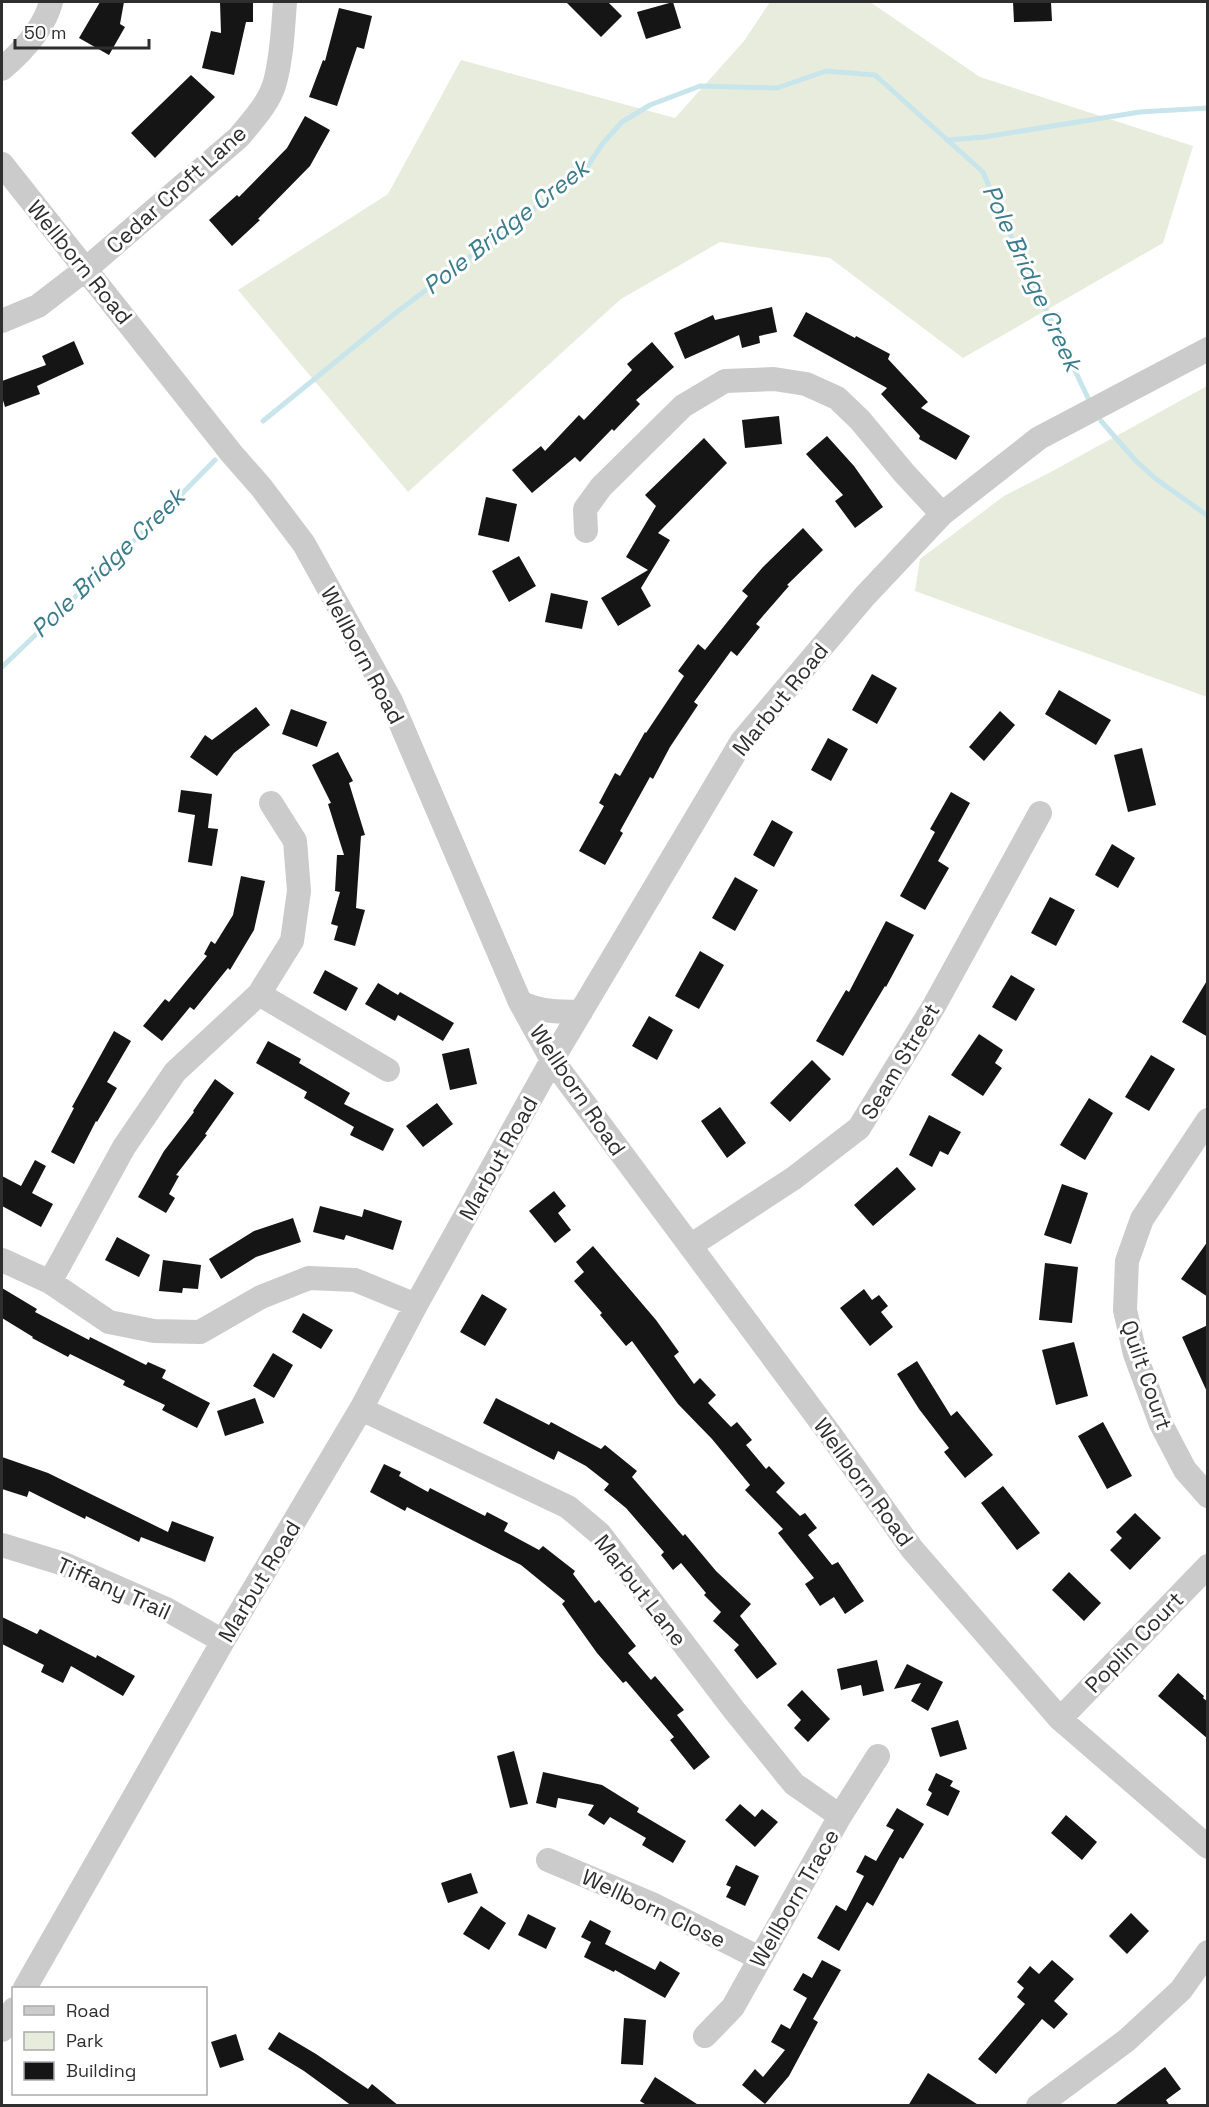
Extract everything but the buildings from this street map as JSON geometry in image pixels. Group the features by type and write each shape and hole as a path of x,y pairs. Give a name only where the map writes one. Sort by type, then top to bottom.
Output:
{"street":[{"path":"2,69 14,59 37,32 51,2"},
{"name":"Cedar Croft Lane","path":"2,321 38,306 86,269 239,137 259,112 275,84 282,45 285,2"},
{"name":"Wellborn Road","path":"2,164 232,454 261,487 304,544 391,701 520,1002 552,1060 912,1549 1060,1719 1208,1847"},
{"name":"Marbut Road","path":"26,1987 223,1641 361,1409 552,1060 742,741 864,597 942,514 1039,438 1208,349"},
{"path":"586,531 585,509 601,487 683,406 725,381 774,379 806,384 837,398 860,420 942,514"},
{"path":"50,1282 124,1147 175,1072 259,994 292,941 299,891 295,841 271,803"},
{"name":"Seam Street","path":"690,1246 794,1178 859,1128 934,1006 1040,813"},
{"path":"259,994 388,1070"},
{"path":"520,1002 549,1012 581,1012"},
{"name":"Quilt Court","path":"1208,1120 1142,1219 1127,1261 1125,1310 1135,1354 1161,1424 1185,1470 1208,1496"},
{"path":"2,1260 50,1282 109,1322 154,1331 200,1332 261,1297 309,1278 355,1280 416,1305"},
{"name":"Marbut Lane","path":"361,1409 568,1507 600,1534 727,1701 794,1784 840,1816"},
{"name":"Tiffany Trail","path":"2,1545 64,1564 166,1609 223,1641"},
{"name":"Poplin Court","path":"1060,1719 1208,1566"},
{"name":"Wellborn Trace","path":"705,2036 733,2007 840,1816 878,1756"},
{"name":"Wellborn Close","path":"548,1860 652,1904 759,1958"},
{"path":"1038,2106 1135,2033 1181,1990 1208,1952"},
{"path":"2,2030 12,2012"}],"green space":[{"path":"770,2 870,2 980,77 1193,146 1163,243 963,358 830,258 720,242 621,299 408,492 238,290 388,194 461,60 675,118 744,41"},
{"path":"1207,386 1207,697 915,591 920,559 1004,496"}],"waterway":[{"name":"Pole Bridge Creek","path":"263,421 393,315 585,170 603,143 622,122 650,105 700,86 777,88 826,71 875,75 983,172 1088,398"},
{"path":"947,140 984,137 1140,112 1208,108"},
{"name":"Pole Bridge Creek","path":"1101,421 1136,461 1156,479 1208,516"},
{"name":"Pole Bridge Creek","path":"2,667 215,460"}]}
